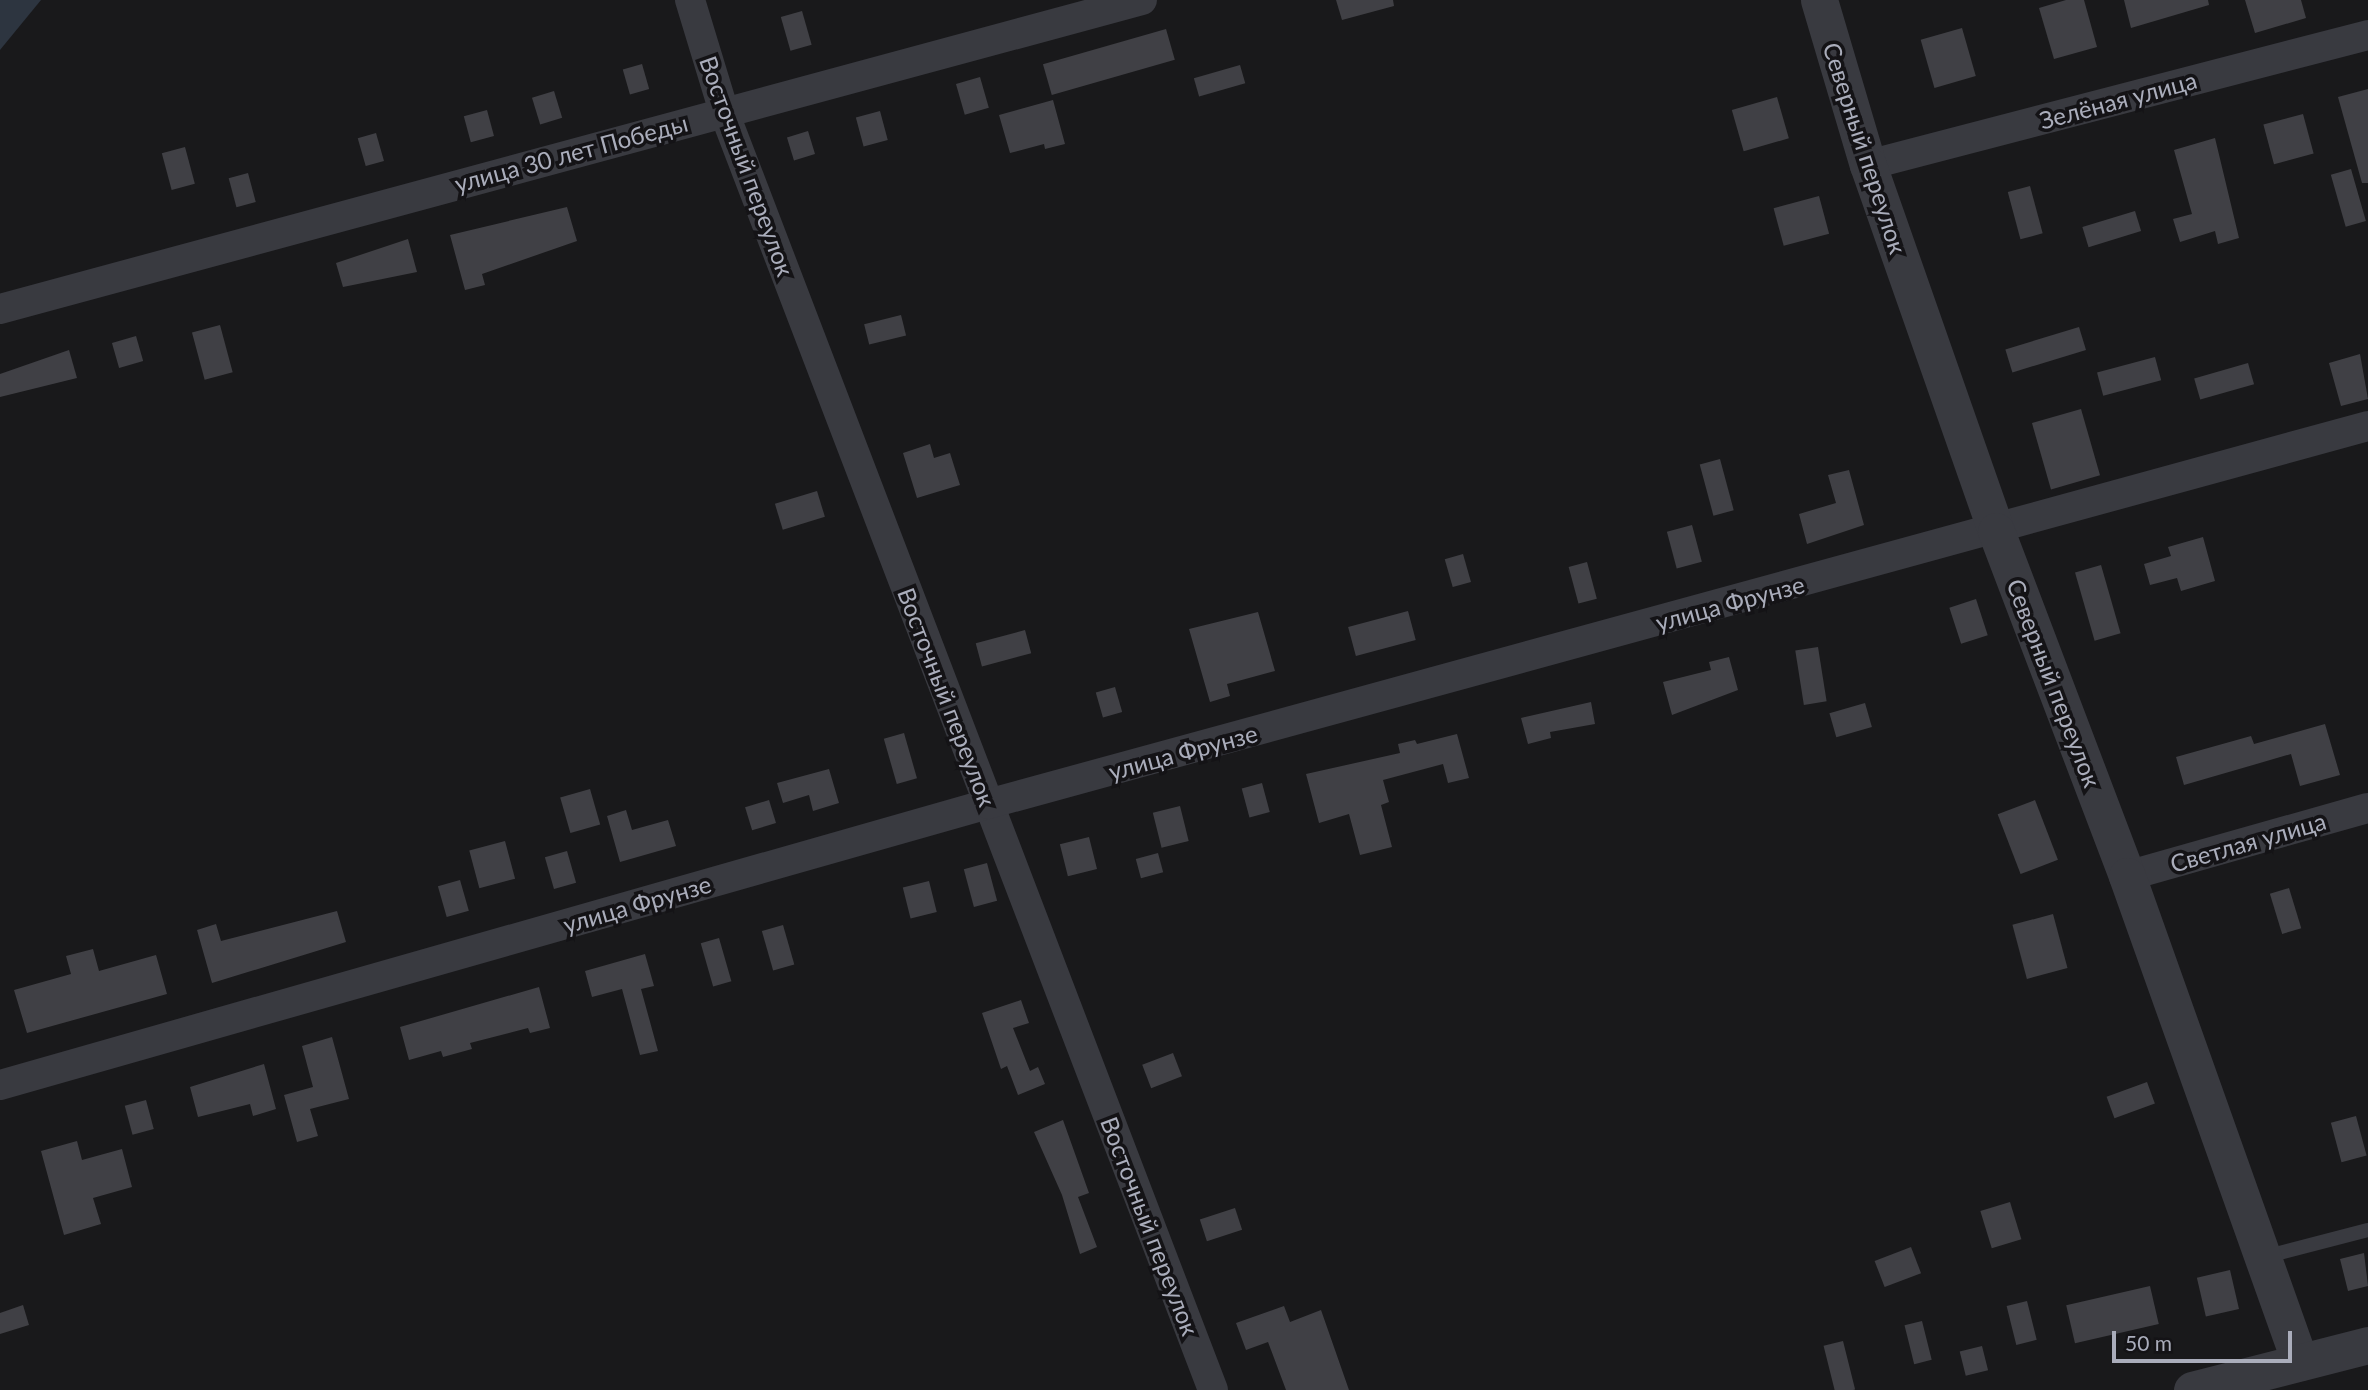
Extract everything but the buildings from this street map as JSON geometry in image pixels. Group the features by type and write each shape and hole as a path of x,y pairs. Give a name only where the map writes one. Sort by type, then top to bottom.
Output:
{"street":[{"name":"Восточный переулок","path":"690,0 724,112 1213,1390"},
{"name":"улица 30 лет Победы","path":"0,309 1142,0"},
{"name":"Северный переулок","path":"1819,0 1868,165 1996,531 2127,876 2300,1362"},
{"name":"Зелёная улица","path":"1868,165 2368,35"},
{"name":"улица Фрунзе","path":"0,1085 988,804 1996,531 2368,426"},
{"name":"Светлая улица","path":"2127,876 2368,808"},
{"path":"2192,1390 2368,1345"}],"lane":[{"path":"2263,1257 2368,1230"}],"shaded area":[{"path":"0,0 41,0 0,50"}]}
